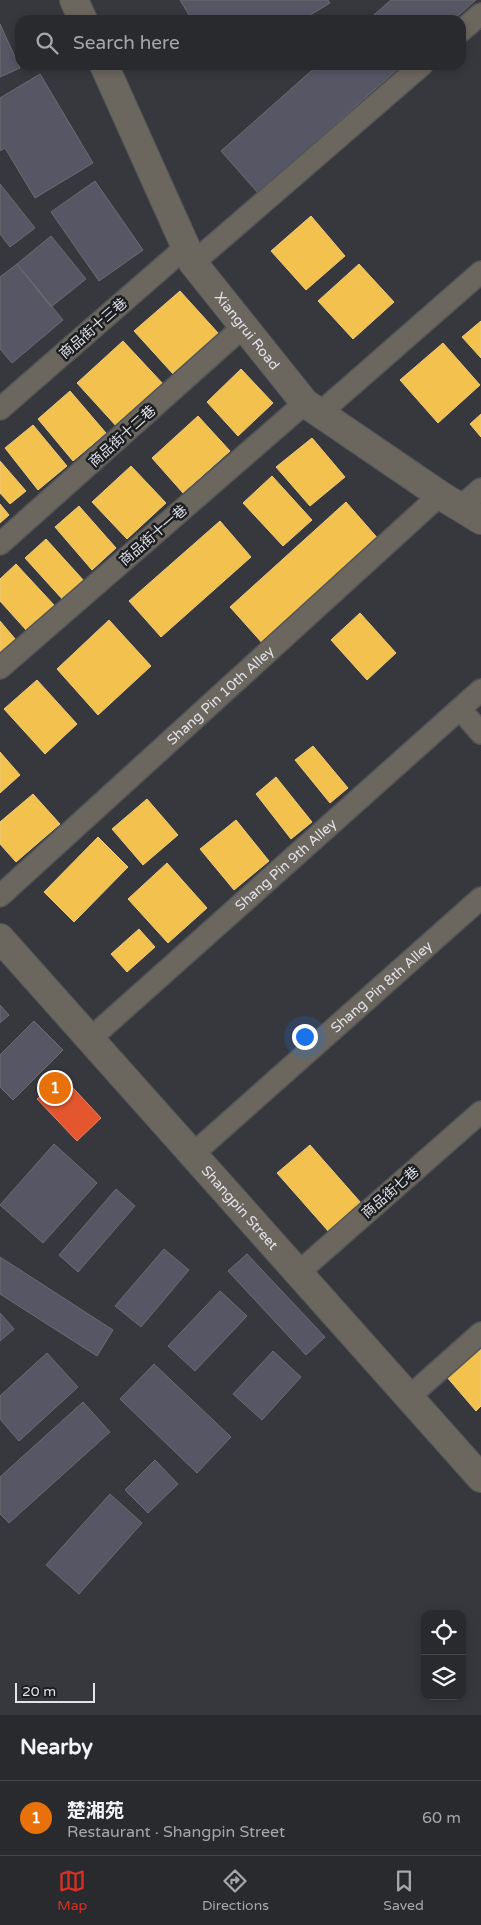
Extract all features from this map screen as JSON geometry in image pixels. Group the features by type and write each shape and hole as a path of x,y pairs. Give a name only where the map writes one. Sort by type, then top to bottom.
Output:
{"street":[{"path":"74,0 81,15"},
{"path":"466,27 481,14"},
{"name":"Xiangrui Road","path":"106,70 189,255 243,327 313,408 460,507"},
{"name":"商品街十三巷","path":"0,409 416,70"},
{"name":"商品街十一巷","path":"0,668 313,408 481,272"},
{"name":"商品街十二巷","path":"0,544 243,327"},
{"name":"Shang Pin 10th Alley","path":"0,896 481,489"},
{"name":"Shang Pin 9th Alley","path":"90,1038 481,690"},
{"path":"460,709 481,733"},
{"name":"Shang Pin 8th Alley","path":"193,1154 481,898"},
{"name":"Shangpin Street","path":"0,938 481,1478"},
{"name":"商品街七巷","path":"298,1273 481,1112"},
{"path":"409,1397 481,1333"}],"building: Homes":[{"path":"311,216 345,256 306,290 271,251"},
{"path":"359,264 394,302 353,339 318,301"},
{"path":"180,291 219,334 174,375 134,331"},
{"path":"481,321 481,358 462,337"},
{"path":"123,341 164,385 118,428 77,383"},
{"path":"443,343 480,385 438,423 400,380"},
{"path":"241,369 273,403 238,436 207,402"},
{"path":"70,391 106,433 73,461 38,419"},
{"path":"481,414 481,437 470,424"},
{"path":"198,416 230,451 183,493 152,458"},
{"path":"33,425 67,466 38,490 5,448"},
{"path":"312,438 345,477 310,506 276,467"},
{"path":"0,461 26,491 10,504 0,493"},
{"path":"131,466 166,503 127,539 92,502"},
{"path":"272,476 312,520 283,546 243,503"},
{"path":"346,502 380,541 264,645 230,607"},
{"path":"0,504 9,515 0,523"},
{"path":"79,506 116,548 92,570 55,527"},
{"path":"220,521 251,557 161,637 129,601"},
{"path":"46,539 85,582 64,601 25,558"},
{"path":"16,564 54,605 27,631 0,601 0,579"},
{"path":"360,613 396,653 367,680 331,640"},
{"path":"109,620 151,666 98,715 57,669"},
{"path":"0,621 16,640 0,654"},
{"path":"37,680 77,724 45,754 4,709"},
{"path":"313,746 348,788 330,803 295,760"},
{"path":"0,752 20,775 0,793"},
{"path":"276,777 312,822 291,839 256,794"},
{"path":"33,794 60,824 16,862 0,844 0,822"},
{"path":"147,799 178,835 143,865 112,829"},
{"path":"236,820 269,861 234,890 200,849"},
{"path":"98,837 128,867 74,922 44,892"},
{"path":"167,863 207,908 168,943 128,899"},
{"path":"139,929 155,947 127,972 111,954"},
{"path":"310,1145 361,1203 329,1232 277,1173"},
{"path":"481,1345 481,1406 476,1411 446,1376"}],"building: Shops":[{"path":"62,1076 101,1118 77,1141 37,1099"}],"building: Other":[{"path":"180,0 328,0 330,3 310,15 189,15"},
{"path":"391,0 476,0 459,15 374,15"},
{"path":"0,24 15,57 16,70 0,77"},
{"path":"312,70 396,70 258,193 221,151"},
{"path":"40,74 93,163 35,198 5,148 0,151 0,98"},
{"path":"95,181 143,250 99,281 51,212"},
{"path":"0,184 35,228 10,247 0,234"},
{"path":"51,236 86,279 51,307 17,264"},
{"path":"17,264 63,320 12,363 0,349 0,277"},
{"path":"0,1005 9,1015 0,1023"},
{"path":"34,1021 63,1050 13,1100 0,1087 0,1055"},
{"path":"54,1144 97,1183 43,1243 0,1205"},
{"path":"116,1189 135,1206 78,1272 59,1255"},
{"path":"164,1249 189,1270 141,1327 115,1306"},
{"path":"247,1254 325,1337 306,1355 228,1271"},
{"path":"0,1257 113,1330 97,1356 0,1294"},
{"path":"220,1291 247,1316 195,1371 168,1346"},
{"path":"0,1313 14,1329 0,1341"},
{"path":"273,1351 301,1377 262,1420 233,1394"},
{"path":"47,1353 78,1387 19,1441 0,1419 0,1396"},
{"path":"154,1364 231,1437 197,1473 120,1399"},
{"path":"83,1402 110,1432 9,1523 0,1514 0,1477"},
{"path":"155,1460 178,1484 148,1513 125,1490"},
{"path":"110,1494 142,1523 79,1594 46,1565"}],"place":[{"name":"楚湘苑","path":"55,1088"}]}
